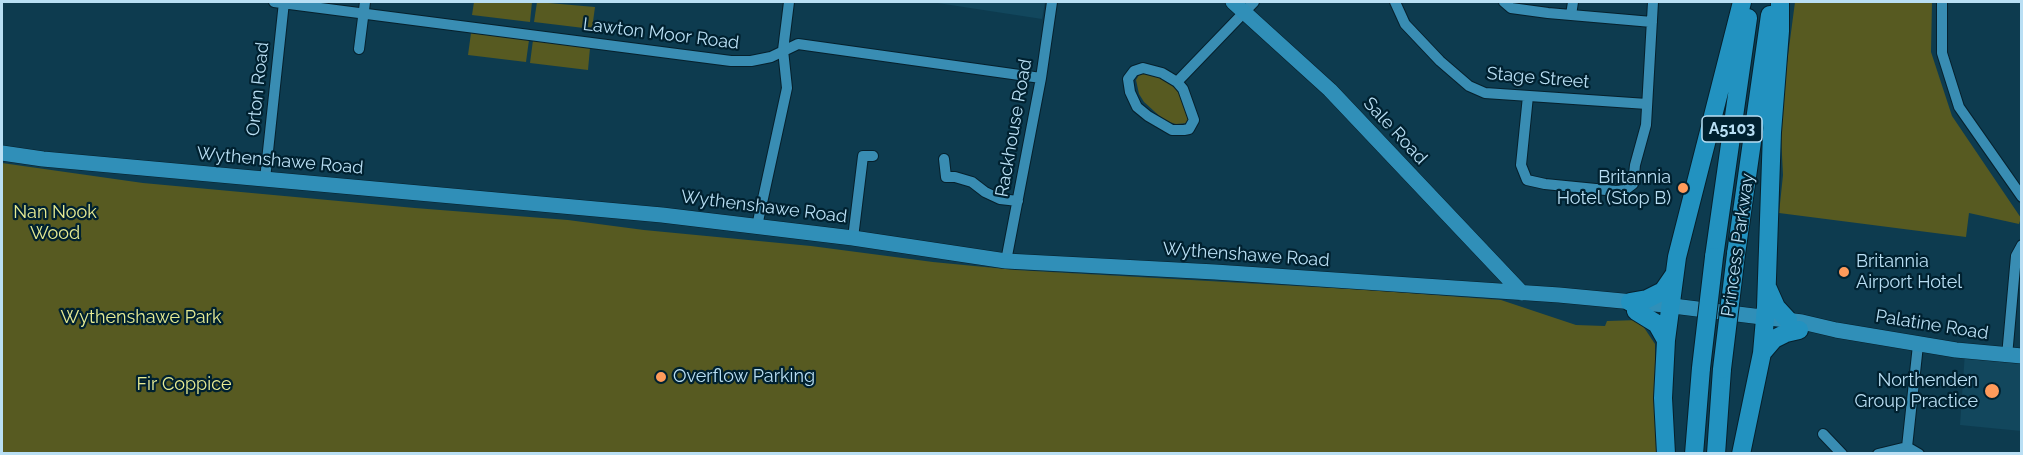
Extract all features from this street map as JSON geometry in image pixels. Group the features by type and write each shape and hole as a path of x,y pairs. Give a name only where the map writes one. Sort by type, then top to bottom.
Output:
{"highway":[{"path":"1666,453 1663,409 1666,340 1674,275 1684,225 1742,2"},
{"name":"Princess Parkway","path":"1694,453 1714,256 1750,2"},
{"name":"Princess Parkway","path":"1716,453 1722,369 1736,254 1772,2"},
{"path":"1741,453 1762,353 1768,287 1772,132 1780,2"},
{"path":"1666,340 1657,324 1633,307 1663,291 1674,275"},
{"path":"1762,353 1774,340 1794,325 1776,306 1768,287"}],"main road":[{"name":"Sale Road","path":"1244,5 1330,90 1522,293"},
{"name":"Wythenshawe Road","path":"2,153 662,215 854,238 1006,261 1215,272 1522,293 1836,330"},
{"name":"Palatine Road","path":"1836,330 1918,345 2014,356"}],"street":[{"name":"Lawton Moor Road","path":"281,2 731,61 752,61 771,57 798,44 1041,78"},
{"name":"Orton Road","path":"265,179 281,2"},
{"path":"359,49 365,2"},
{"path":"758,226 787,88 783,50 789,2"},
{"name":"Rackhouse Road","path":"1006,261 1041,78 1052,2"},
{"name":"Stage Street","path":"1395,2 1405,24 1440,61 1469,86 1485,93 1647,104"},
{"path":"1504,2 1511,8 1652,22"},
{"path":"1572,15 1573,2"},
{"path":"1528,96 1521,165 1527,180 1616,191 1625,190 1633,184 1635,165 1647,125 1653,2"},
{"path":"1942,2 1942,53 1959,107 2022,197"},
{"path":"1177,82 1244,5"},
{"path":"1143,68 1162,73 1177,82 1183,89 1193,114 1193,124 1184,130 1172,130 1137,107 1130,92 1128,79 1134,71 1143,68"},
{"path":"854,238 863,156"},
{"path":"944,159 946,177 972,182 985,192 1000,199 1018,201"},
{"path":"2014,356 2016,256 2022,245"},
{"path":"1907,447 1918,345"},
{"path":"1823,434 1842,453"},
{"path":"1878,453 1907,447 1919,453"}],"shaded area":[{"path":"931,2 1045,2 1042,19"},
{"name":"Northenden Group Practice","path":"1965,352 2021,357 2021,431 1960,425"}],"green space":[{"path":"474,2 532,2 530,22 472,15"},
{"path":"537,2 595,7 592,29 534,22"},
{"path":"1795,2 1932,2 1931,52 1952,116 2021,218 2019,224 1969,213 1966,237 1779,213 1783,175 1780,116"},
{"path":"471,33 529,40 526,62 468,55"},
{"path":"533,40 590,48 588,70 530,63"},
{"path":"1144,73 1167,80 1181,95 1190,118 1188,123 1176,124 1165,121 1144,102 1139,94 1136,80"},
{"name":"Wythenshawe Park","path":"2,163 143,183 568,220 1016,270 1501,300 1576,325 1605,326 1607,321 1639,320 1655,344 1657,453 2,454"}],"place":[{"name":"Britannia Hotel (Stop B)","path":"1683,188"},
{"name":"Britannia Airport Hotel","path":"1844,272"},
{"name":"Overflow Parking","path":"661,377"},
{"name":"Northenden Group Practice","path":"1992,391"}],"park label":[{"name":"Nan Nook Wood","path":"55,223"},
{"name":"Fir Coppice","path":"184,385"}]}
